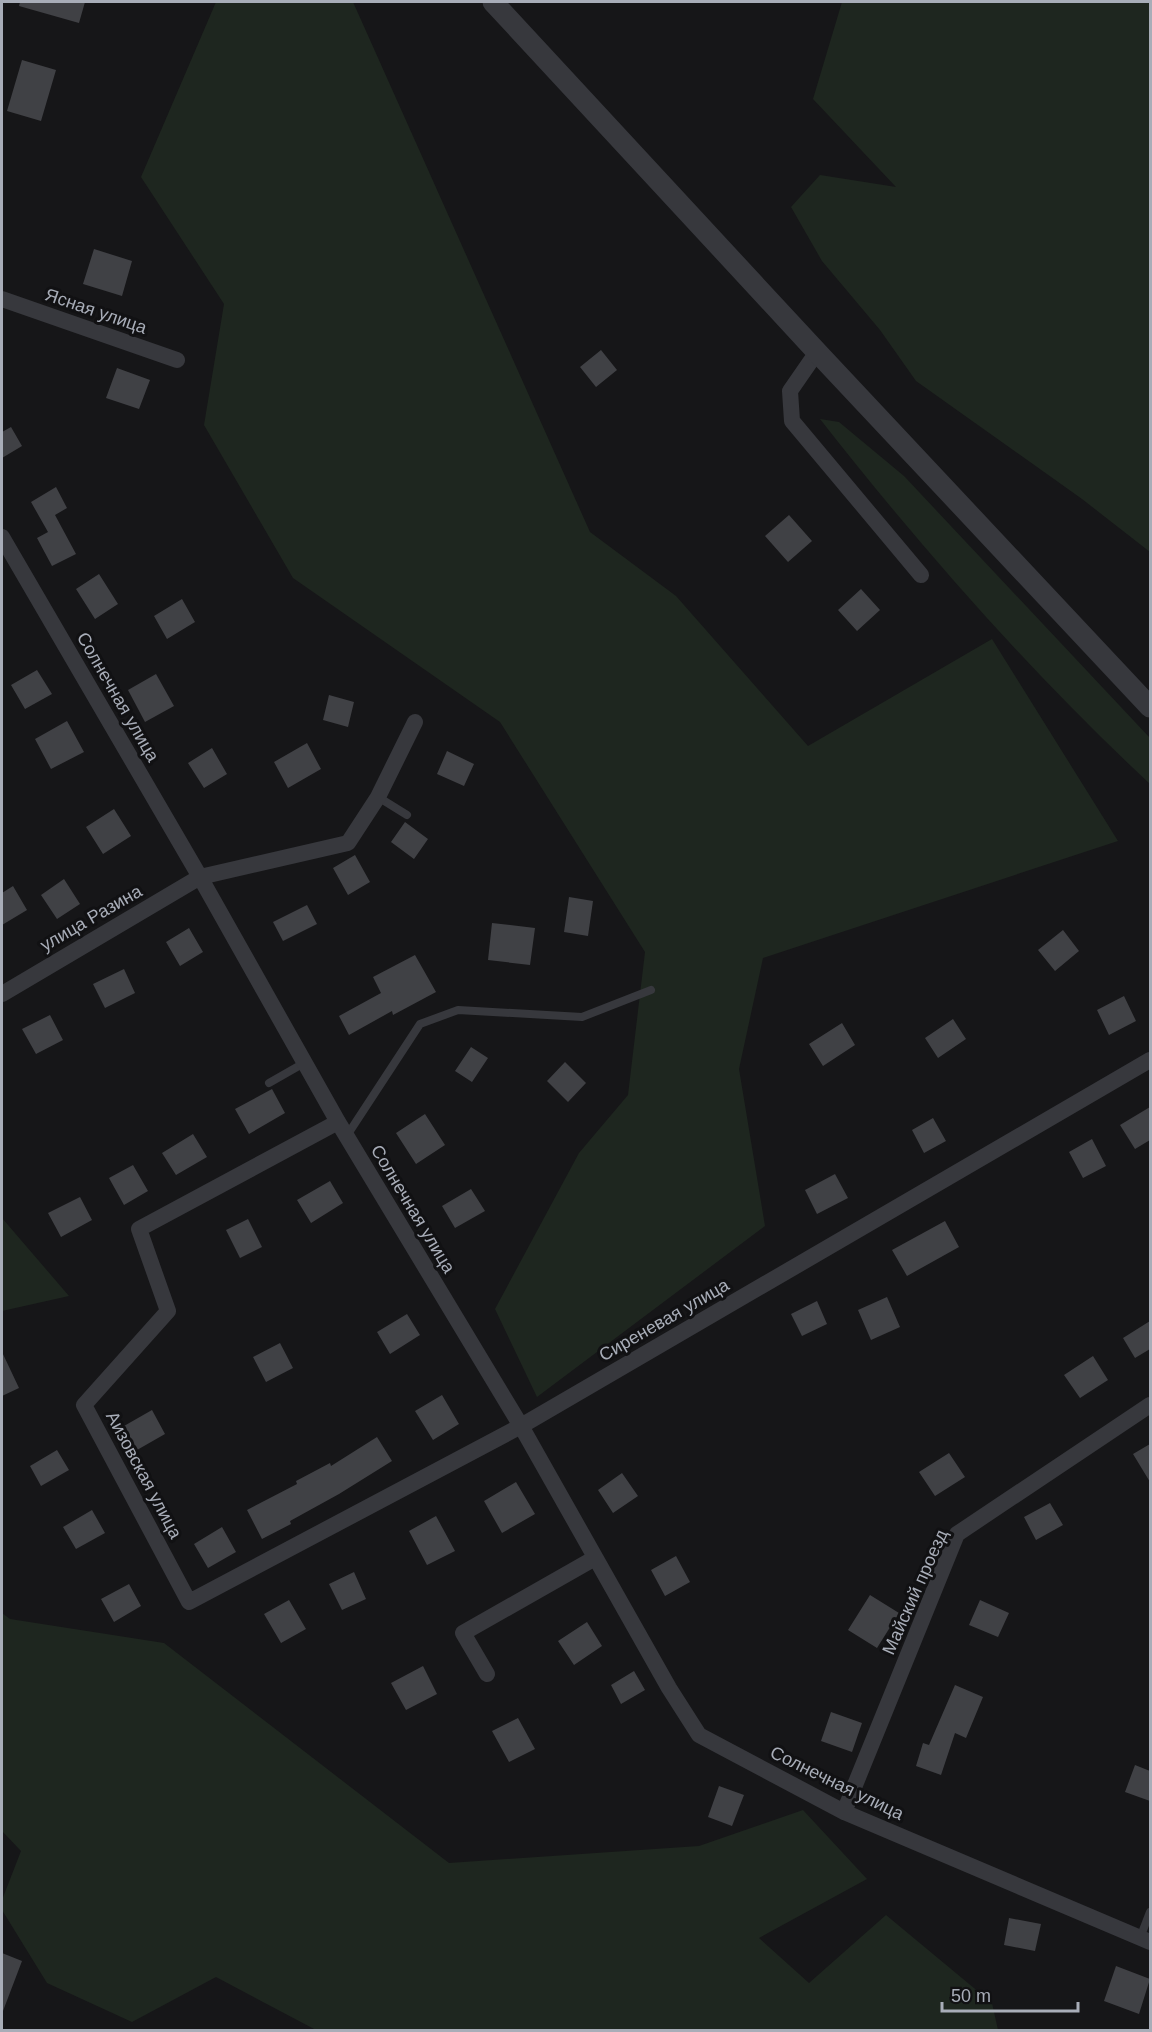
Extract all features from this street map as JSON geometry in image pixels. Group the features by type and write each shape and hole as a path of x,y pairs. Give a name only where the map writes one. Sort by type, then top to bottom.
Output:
{"street":[{"path":"493,2 1150,707"},
{"name":"Ясная улица","path":"2,299 177,360"},
{"path":"817,352 790,390 792,421 921,576"},
{"name":"Солнечная улица","path":"3,544 200,877 342,1130 521,1426 669,1688 699,1735 844,1812 1145,1940"},
{"path":"200,877 348,843 378,797 415,722"},
{"name":"улица Разина","path":"2,994 200,877"},
{"name":"Сиреневая улица","path":"189,1602 521,1426 1150,1059"},
{"name":"Аизовская улица","path":"189,1602 84,1405 168,1311 139,1230 342,1130"},
{"name":"Майский проезд","path":"844,1812 957,1534 1150,1405"},
{"path":"487,1674 463,1633 596,1558"}],"lane":[{"path":"378,797 407,815"},
{"path":"342,1130 420,1024 458,1010 582,1017 651,990"},
{"path":"269,1083 304,1064"},
{"path":"1145,1940 1150,1912"}],"shaded area":[{"path":"216,2 353,2 590,532 676,596 808,746 992,639 1118,841 763,958 739,1069 765,1226 537,1397 495,1309 579,1153 628,1095 645,952 500,722 293,578 204,425 224,304 141,177"},
{"path":"842,2 1150,2 1150,552 1082,499 916,381 880,330 822,261 791,207 820,175 896,187 813,99"},
{"path":"820,419 839,422 904,476 1150,738 1150,784 1062,698 978,608 897,515"},
{"path":"2,1218 69,1296 2,1311"},
{"path":"2,1613 10,1619 164,1643 449,1863 699,1846 803,1810 867,1879 759,1938 809,1983 886,1915 992,2003 998,2030 316,2030 216,1977 132,2022 47,1983 2,1910 2,1900 21,1851 2,1831"}],"building":[{"path":"20,2 85,2 79,23 19,6"},
{"path":"22,60 56,70 41,121 7,111"},
{"path":"94,249 132,261 122,296 83,284"},
{"path":"601,350 617,370 596,387 580,367"},
{"path":"117,368 150,380 139,409 106,398"},
{"path":"11,427 22,446 2,458 2,432"},
{"path":"56,487 67,508 55,515 76,554 52,566 37,538 48,532 31,502"},
{"path":"789,515 812,541 788,562 765,536"},
{"path":"99,574 118,604 95,619 76,589"},
{"path":"861,589 880,610 857,631 838,610"},
{"path":"182,599 195,622 167,639 154,616"},
{"path":"37,670 52,694 25,709 11,685"},
{"path":"156,674 174,706 145,722 128,690"},
{"path":"329,695 354,702 348,727 323,720"},
{"path":"67,721 84,752 51,769 35,739"},
{"path":"307,743 321,769 288,788 274,762"},
{"path":"212,748 227,774 204,788 188,763"},
{"path":"447,751 474,764 464,786 437,774"},
{"path":"114,809 131,836 103,854 86,827"},
{"path":"405,822 428,839 414,859 391,842"},
{"path":"355,855 370,882 348,895 333,868"},
{"path":"64,879 80,904 57,919 41,895"},
{"path":"13,886 27,910 2,925 2,893"},
{"path":"569,897 593,901 588,936 564,932"},
{"path":"307,905 317,924 283,941 273,922"},
{"path":"492,923 535,928 530,965 488,960"},
{"path":"189,928 203,952 180,966 166,942"},
{"path":"1063,930 1079,951 1055,971 1038,950"},
{"path":"415,955 436,992 393,1015 392,1011 349,1035 339,1016 381,993 373,977"},
{"path":"124,969 135,993 105,1008 93,984"},
{"path":"1124,996 1136,1021 1109,1035 1097,1010"},
{"path":"50,1015 63,1040 36,1054 22,1029"},
{"path":"953,1019 966,1039 938,1058 925,1038"},
{"path":"842,1023 855,1045 823,1066 809,1044"},
{"path":"471,1047 488,1058 472,1082 455,1071"},
{"path":"565,1062 586,1083 568,1102 547,1081"},
{"path":"272,1089 285,1113 249,1134 235,1109"},
{"path":"1150,1107 1150,1140 1135,1149 1120,1125"},
{"path":"425,1114 445,1145 416,1164 396,1133"},
{"path":"933,1118 946,1141 924,1153 912,1130"},
{"path":"193,1134 207,1157 176,1175 162,1153"},
{"path":"1092,1139 1106,1166 1083,1178 1069,1152"},
{"path":"133,1165 148,1191 124,1205 109,1178"},
{"path":"835,1174 848,1198 817,1214 805,1190"},
{"path":"330,1181 343,1203 311,1223 297,1200"},
{"path":"471,1189 485,1211 455,1228 442,1206"},
{"path":"80,1197 92,1220 61,1237 48,1213"},
{"path":"248,1219 262,1247 240,1258 226,1230"},
{"path":"945,1221 959,1247 907,1276 892,1250"},
{"path":"887,1297 900,1327 871,1340 858,1310"},
{"path":"817,1301 827,1324 802,1336 791,1314"},
{"path":"407,1314 420,1335 390,1354 377,1332"},
{"path":"1150,1321 1150,1349 1135,1358 1123,1338"},
{"path":"280,1343 293,1368 266,1382 253,1357"},
{"path":"2,1352 19,1388 2,1396"},
{"path":"1093,1356 1108,1380 1080,1398 1064,1375"},
{"path":"442,1395 459,1424 433,1440 415,1411"},
{"path":"152,1410 165,1434 137,1450 124,1426"},
{"path":"377,1437 392,1461 290,1521 291,1524 262,1539 247,1510 297,1484 296,1481 330,1463 331,1466"},
{"path":"1150,1444 1150,1482 1133,1454"},
{"path":"57,1450 69,1470 41,1486 30,1466"},
{"path":"949,1453 965,1477 935,1496 919,1472"},
{"path":"622,1473 638,1496 613,1513 598,1490"},
{"path":"516,1482 535,1514 502,1533 484,1501"},
{"path":"1050,1503 1063,1525 1036,1540 1024,1517"},
{"path":"92,1510 105,1533 76,1549 63,1527"},
{"path":"436,1516 455,1551 427,1565 409,1531"},
{"path":"222,1527 236,1552 208,1568 194,1544"},
{"path":"676,1556 690,1582 665,1596 651,1570"},
{"path":"354,1572 366,1599 342,1610 329,1584"},
{"path":"129,1584 141,1606 114,1622 101,1599"},
{"path":"870,1595 899,1613 877,1648 848,1630"},
{"path":"289,1600 306,1629 281,1643 264,1614"},
{"path":"980,1600 1009,1613 998,1637 969,1625"},
{"path":"587,1622 602,1646 574,1665 558,1641"},
{"path":"423,1666 437,1694 406,1710 391,1683"},
{"path":"634,1671 645,1690 621,1704 611,1685"},
{"path":"955,1685 983,1697 966,1738 955,1733 941,1775 916,1766 923,1743 929,1745"},
{"path":"831,1712 862,1723 852,1752 821,1741"},
{"path":"518,1718 535,1749 509,1762 492,1731"},
{"path":"1135,1765 1150,1771 1150,1801 1125,1792"},
{"path":"719,1786 744,1795 732,1826 708,1817"},
{"path":"1009,1918 1041,1924 1035,1951 1004,1945"},
{"path":"2,1953 22,1961 3,2011 2,2011"},
{"path":"1116,1966 1150,1979 1139,2014 1104,2001"}]}
